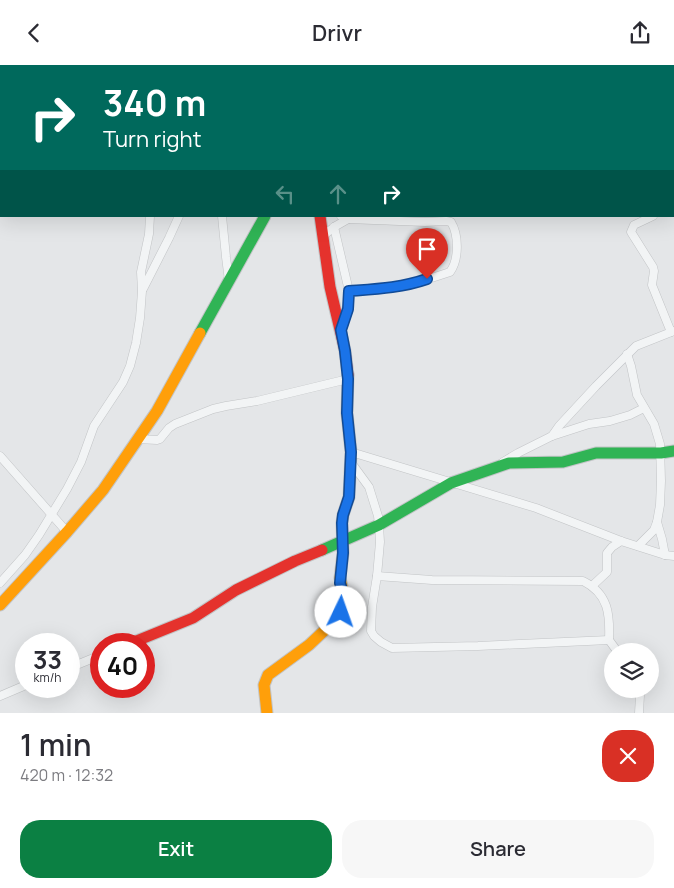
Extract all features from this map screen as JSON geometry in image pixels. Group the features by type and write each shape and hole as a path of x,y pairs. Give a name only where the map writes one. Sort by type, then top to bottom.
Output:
{"street":[{"path":"0,583 25,555 67,489 81,462 94,426 123,382 130,367 140,318 142,272 150,217"},
{"path":"142,291 179,217"},
{"path":"222,217 229,281"},
{"path":"0,605 103,490 138,439 157,411 264,217"},
{"path":"267,713 264,685 268,675 309,645 326,629 341,612 345,600 340,578 343,553 342,523 349,497 351,456 347,413 348,379 341,330 330,287 320,217"},
{"path":"552,436 596,385 636,346 672,331 652,285 653,267 631,232 634,225 651,217"},
{"path":"323,236 345,218 425,222 446,221 451,222 453,226 456,252 450,272 410,285 349,291"},
{"path":"334,227 349,291 348,309 341,330"},
{"path":"627,354 637,395 654,424 661,453 660,505 656,522 654,529 638,547"},
{"path":"138,439 160,439 175,424 213,409 257,401 348,379"},
{"path":"492,469 552,436 589,424 610,421 630,415 644,408"},
{"path":"155,633 193,617 236,590 295,561 379,525 451,483 509,463 563,462 596,453 661,453 674,451"},
{"path":"0,456 67,532"},
{"path":"351,456 536,508 638,547 674,556"},
{"path":"351,456 368,487 378,516 380,542 371,631 381,642 392,648 609,640"},
{"path":"656,522 665,555"},
{"path":"592,586 607,572 607,553 621,541"},
{"path":"377,576 432,581 583,581 592,586 606,603 610,621 609,640 611,643"},
{"path":"0,696 15,690"},
{"path":"639,713 640,698"}],"traffic: fast":[{"path":"200,333 264,217"},
{"path":"322,550 379,525 451,483 509,463 563,462 596,453 661,453 674,451"}],"traffic: slow":[{"path":"0,605 103,490 157,411 200,333"},
{"path":"267,713 264,685 268,675 309,645 326,629 341,612 345,600 340,578 343,553 342,523 349,497 351,452 347,413 348,375"}],"traffic: jam":[{"path":"320,217 330,287 345,351 348,375"},
{"path":"155,633 193,618 236,590 322,550"}],"route":[{"path":"341,612 345,600 340,583 343,553 342,523 349,497 351,452 347,413 348,379 341,330 348,309 349,291 391,288 410,285 427,279"}]}
